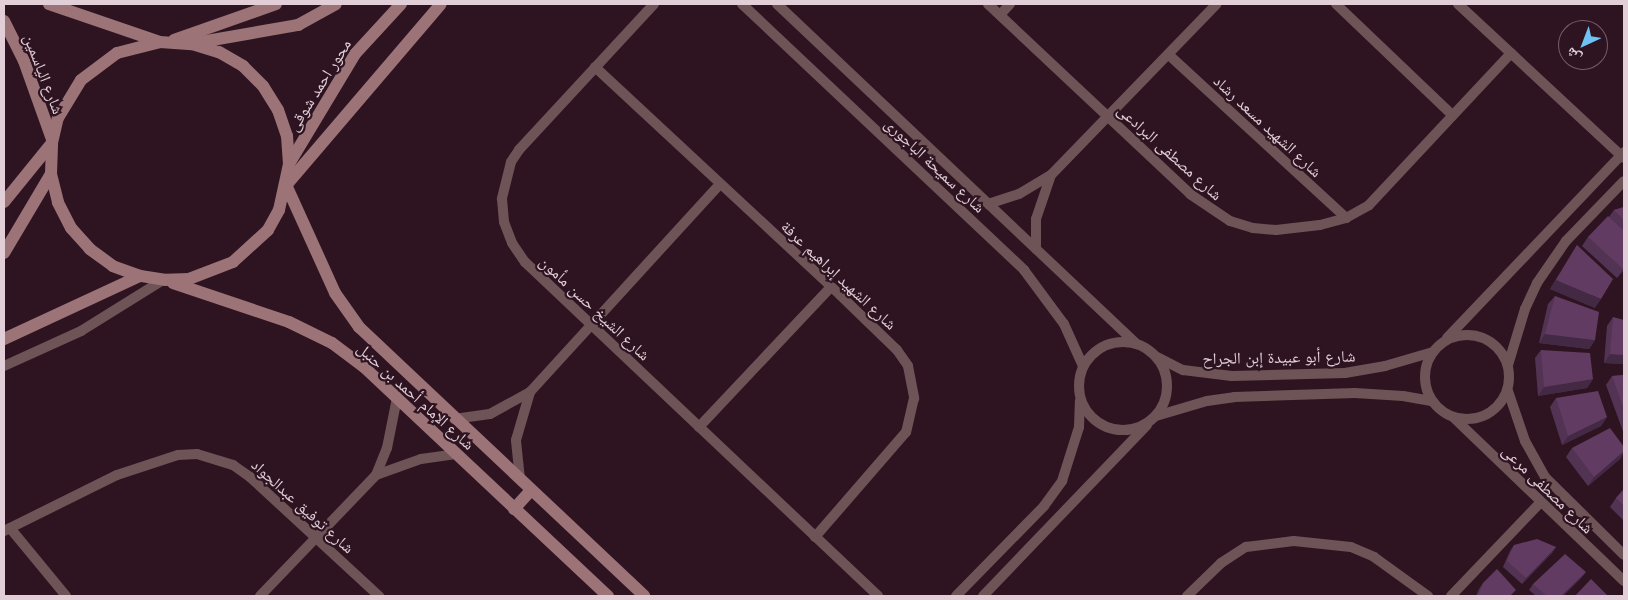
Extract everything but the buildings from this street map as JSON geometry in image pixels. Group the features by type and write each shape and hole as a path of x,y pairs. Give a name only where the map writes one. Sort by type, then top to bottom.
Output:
{"street":[{"path":"49,4 165,41 192,44 219,52 243,66 263,86 278,110 287,136 289,164 287,185 268,230 234,262 189,279 164,280 140,276 113,266 90,250 71,228 58,202 51,174 52,141"},
{"path":"4,202 52,141 68,98 98,65 138,45 165,41 276,4"},
{"path":"192,44 298,25 336,4"},
{"name":"محور احمد شوقى","path":"289,164 351,61 401,4"},
{"path":"287,185 441,4"},
{"name":"شارع الشيخ حسن مأمون","path":"654,4 519,150 506,176 502,199 504,222 516,250 525,262 878,596"},
{"name":"شارع سميحة الباجورى","path":"742,4 1024,270 1064,324 1083,366"},
{"name":"شارع سميحة الباجورى","path":"778,4 1135,343"},
{"name":"شارع مصطفى البرادعى","path":"988,4 1190,194 1230,221 1253,228 1276,230 1346,218 1369,205 1510,53"},
{"path":"1000,15 1010,4"},
{"path":"988,204 1019,194 1051,175 1217,4"},
{"path":"1336,4 1452,115"},
{"path":"1432,401 1425,376 1432,352 1623,155 1458,4"},
{"name":"شارع الياسمين","path":"4,21 24,61 52,141"},
{"name":"شارع الشهيد مسعد رشاد","path":"1169,55 1346,218"},
{"name":"شارع الشهيد إبراهيم عرفة","path":"595,67 897,350 908,366 914,398 912,416 895,448 815,537"},
{"path":"4,253 51,174"},
{"path":"1036,249 1036,220 1051,175"},
{"path":"1080,400 1089,415 1103,426 1120,430 1138,428 1154,418 1200,402 1234,398 1355,394 1432,401 1453,418 1480,418 1492,413 1508,391 1508,365 1522,318 1537,283 1566,241 1624,181"},
{"path":"454,418 490,414 530,392 720,184"},
{"name":"شارع الإمام أحمد بن حنبل","path":"287,185 346,311 454,418 644,596"},
{"path":"4,339 140,276"},
{"path":"4,366 81,331 164,280"},
{"name":"شارع الإمام أحمد بن حنبل","path":"164,280 309,331 332,343 397,398 608,596"},
{"path":"699,428 831,287"},
{"path":"1442,343 1454,336 1481,337 1502,352 1508,365"},
{"path":"956,596 1044,506 1062,480 1079,427 1080,400 1078,382 1083,366 1092,353 1105,345 1120,341 1135,343 1157,358 1165,371 1167,387 1164,402 1154,418 984,596"},
{"name":"شارع أبو عبيدة إبن الجراح","path":"1157,358 1183,370 1232,376 1344,373 1385,366 1432,352"},
{"name":"شارع مصطفى مرعى","path":"1508,391 1525,441 1545,477 1624,555"},
{"path":"520,479 516,440 530,392"},
{"path":"260,596 376,475 387,448 397,398"},
{"name":"شارع مصطفى مرعى","path":"1453,418 1624,581"},
{"name":"شارع توفيق عبدالجواد","path":"7,530 117,475 178,455 197,454 233,465 316,537 379,596"},
{"path":"376,475 421,459 456,454"},
{"path":"514,508 531,490"},
{"path":"1451,596 1540,503"},
{"path":"7,530 66,596"},
{"path":"1187,596 1204,577 1246,548 1294,541 1352,547 1374,557 1428,596"}]}
